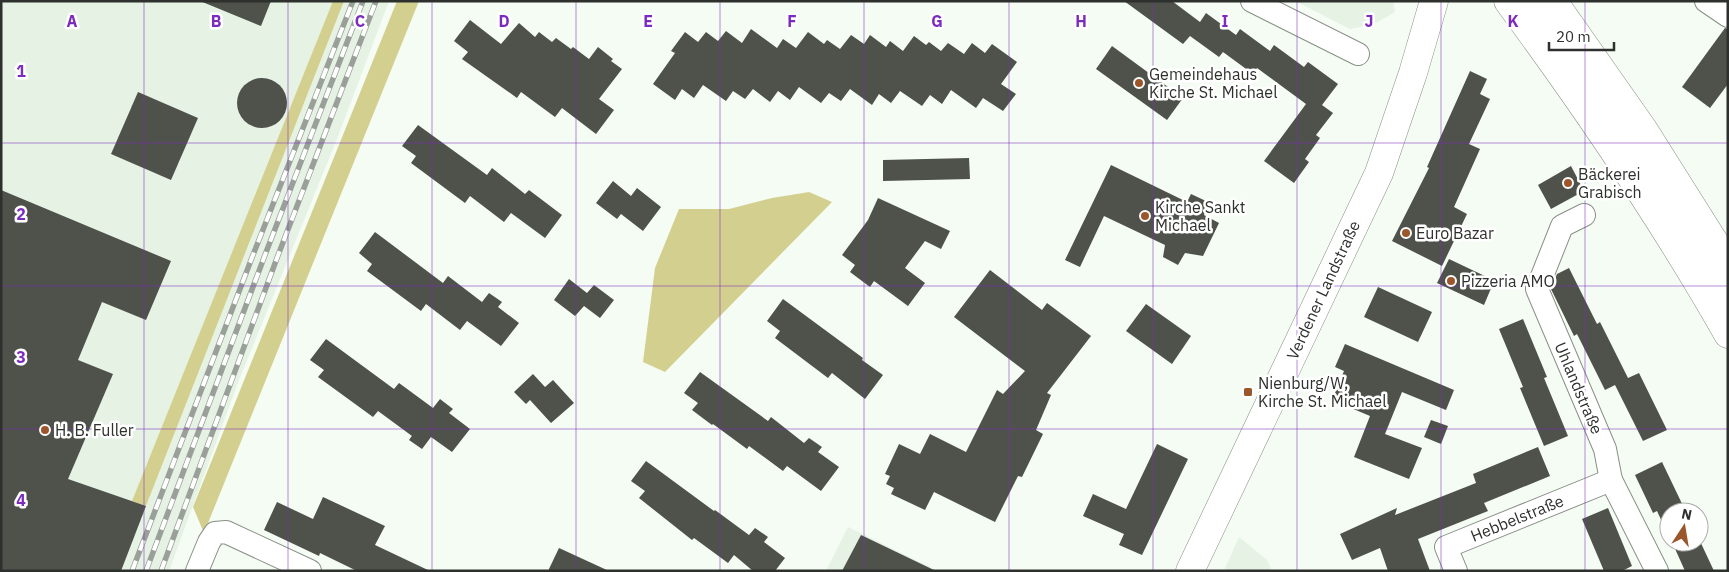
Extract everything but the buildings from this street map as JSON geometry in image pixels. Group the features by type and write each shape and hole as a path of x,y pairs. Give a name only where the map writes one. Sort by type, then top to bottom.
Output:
{"main road":[{"name":"Verdener Landstraße","path":"1190,571 1379,173 1413,73 1434,1"},
{"path":"1508,1 1549,56 1615,152 1690,267 1728,334"},
{"path":"1532,1 1655,178 1728,298"},
{"path":"1553,1 1643,129 1728,264"}],"street":[{"path":"1252,1 1358,54"},
{"path":"1706,1 1728,16"},
{"name":"Uhlandstraße","path":"1584,215 1562,226 1537,289 1605,449 1612,480 1657,571"},
{"name":"Hebbelstraße","path":"1456,571 1446,547 1612,480"},
{"path":"197,571 209,542 215,534 226,532 310,571"}],"shaded area":[{"name":"H. B. Fuller","path":"1,1 333,1 132,501 146,506 344,1 389,1 337,139 239,380 169,571 1,571"},
{"path":"333,1 344,1 146,506 132,501"},
{"path":"397,1 419,1 204,533 193,507"},
{"path":"1295,1 1393,1 1395,12 1374,24 1350,29"},
{"path":"809,192 832,202 665,372 643,362 655,268 679,209 729,209 772,198"},
{"path":"848,527 938,571 826,571"},
{"path":"1239,537 1267,560 1272,571 1224,571"}],"railway":[{"path":"132,571 353,1"},
{"path":"146,571 363,1"},
{"path":"161,571 277,258 376,1"}],"place":[{"name":"Gemeindehaus Kirche St. Michael","path":"1139,83"},
{"name":"Bäckerei Grabisch","path":"1568,183"},
{"name":"Kirche Sankt Michael","path":"1145,216"},
{"name":"Euro Bazar","path":"1406,233"},
{"name":"Pizzeria AMO","path":"1451,281"},
{"name":"Nienburg/W, Kirche St. Michael","path":"1248,392"},
{"name":"H. B. Fuller","path":"45,430"}]}
